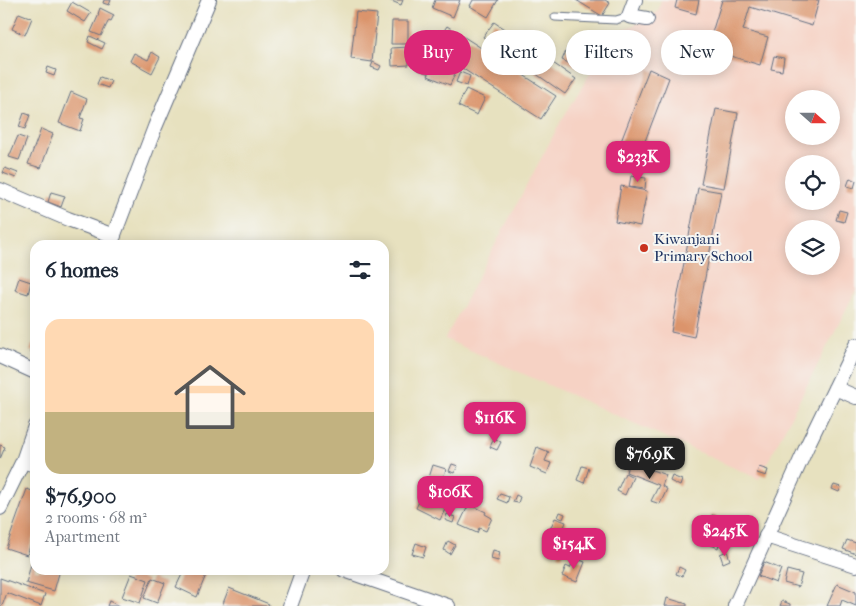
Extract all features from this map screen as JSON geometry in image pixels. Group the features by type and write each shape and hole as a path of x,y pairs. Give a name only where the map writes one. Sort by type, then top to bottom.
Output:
{"street":[{"path":"0,190 112,240 155,127 208,0"},
{"path":"635,0 629,16 647,19"},
{"path":"735,606 856,345"},
{"path":"0,356 30,370"},
{"path":"835,388 856,397"},
{"path":"0,508 29,463"},
{"path":"766,536 856,565"},
{"path":"290,606 301,575"},
{"path":"358,575 448,606"}],"lane":[{"path":"555,17 616,20 629,16"}],"shaded area":[{"name":"Kiwanjani Primary School","path":"661,0 856,0 856,290 759,479 445,339 561,121 589,75 651,75 651,30 622,30 641,22 658,11"}],"building":[{"path":"104,0 111,0 109,5 103,3"},
{"path":"389,0 403,0 401,5"},
{"path":"435,0 460,0 453,17 432,8"},
{"path":"473,0 498,0 488,17 470,6"},
{"path":"576,0 605,0 610,3 602,16"},
{"path":"677,0 699,0 696,14 675,8"},
{"path":"722,0 819,0 812,26 750,7 743,30 768,37 760,65 733,57 733,30 713,30"},
{"path":"72,2 91,13 85,22 67,11"},
{"path":"100,8 114,15 111,21 109,20 101,36 91,32"},
{"path":"356,12 377,14 372,62 351,59"},
{"path":"19,13 32,18 25,35 12,29"},
{"path":"392,21 408,21 408,30 404,30 404,44 391,44"},
{"path":"494,22 506,30 488,30"},
{"path":"447,26 453,30 444,30"},
{"path":"90,36 105,43 102,49 88,42"},
{"path":"471,41 481,48 481,75 523,75 556,96 541,119 471,74"},
{"path":"404,47 404,65 392,66 391,48"},
{"path":"566,51 566,62 562,60"},
{"path":"152,52 160,57 152,73 130,61 134,53 148,60"},
{"path":"774,56 784,58 782,71 771,69"},
{"path":"373,62 381,66 379,70 371,67"},
{"path":"556,65 566,72 566,75 570,75 576,79 565,94 538,75 556,75"},
{"path":"48,67 56,70 54,76 46,73"},
{"path":"651,70 669,78 634,170 613,162 647,75 651,75"},
{"path":"428,75 454,75 450,85"},
{"path":"459,75 470,76 467,86 456,82"},
{"path":"100,77 111,81 108,88 97,84"},
{"path":"466,89 485,98 477,115 458,106"},
{"path":"71,92 87,99 80,118 84,119 80,131 59,123"},
{"path":"716,109 738,113 724,188 701,184"},
{"path":"24,113 30,115 25,129 19,127"},
{"path":"41,129 53,134 41,168 28,164"},
{"path":"18,136 27,139 19,160 9,157"},
{"path":"5,168 18,173 16,178 3,173"},
{"path":"631,176 646,178 645,189 629,187"},
{"path":"850,178 856,181 854,188 847,186"},
{"path":"621,186 647,191 640,226 615,221"},
{"path":"698,188 721,192 694,337 671,332"},
{"path":"51,192 65,196 61,207 48,202"},
{"path":"839,210 847,212 844,222 836,220"},
{"path":"19,278 30,282 28,294 15,290"},
{"path":"494,438 501,442 497,450 490,447"},
{"path":"0,445 5,447 0,459"},
{"path":"537,447 549,452 545,461 551,463 547,474 530,467"},
{"path":"629,462 666,475 662,486 667,489 660,504 651,501 659,485 626,472"},
{"path":"452,464 458,466 454,473 449,471"},
{"path":"433,465 446,469 438,494 425,490"},
{"path":"582,466 589,468 584,483 577,480"},
{"path":"759,467 768,470 766,476 757,473"},
{"path":"625,473 633,477 625,495 617,491"},
{"path":"672,476 682,480 680,486 670,481"},
{"path":"834,485 841,487 839,492 832,489"},
{"path":"27,489 30,490 30,546 27,555 6,548"},
{"path":"423,493 447,505 440,520 416,508"},
{"path":"500,494 509,497 507,503 497,499"},
{"path":"516,495 520,497 518,503 513,502"},
{"path":"469,504 486,512 485,514 492,518 486,531 479,528 477,533 459,525"},
{"path":"560,512 565,514 563,519 558,517"},
{"path":"447,514 455,517 453,523 445,520"},
{"path":"712,515 730,521 727,529 735,532 728,548 719,544 718,548 702,541"},
{"path":"555,518 566,522 561,535 567,538 563,548 545,540"},
{"path":"847,540 856,543 856,554 843,549"},
{"path":"448,541 455,545 450,554 444,550"},
{"path":"416,543 426,547 423,557 412,554"},
{"path":"560,549 564,550 562,557 558,555"},
{"path":"493,550 500,552 498,561 491,559"},
{"path":"727,551 730,560 723,563 720,554"},
{"path":"575,558 585,562 577,582 562,576 566,566 570,568"},
{"path":"764,562 781,569 776,583 758,576"},
{"path":"679,567 685,570 682,576 676,574"},
{"path":"30,568 30,575 59,575 54,591 26,583"},
{"path":"787,570 802,574 798,587 784,583"},
{"path":"131,575 148,580 140,603 122,597"},
{"path":"182,575 206,575 197,597 176,587"},
{"path":"0,578 45,594 41,606 7,593 2,606 0,606"},
{"path":"152,578 165,583 157,603 144,598"},
{"path":"837,584 856,592 856,606 842,600 840,606 827,606"},
{"path":"229,588 269,604 268,606 222,606"},
{"path":"667,598 687,604 687,606 665,606"},
{"path":"109,601 119,606 107,606"},
{"path":"782,601 790,604 790,606 780,606"}],"place":[{"name":"Kiwanjani Primary School","path":"644,248"}]}
